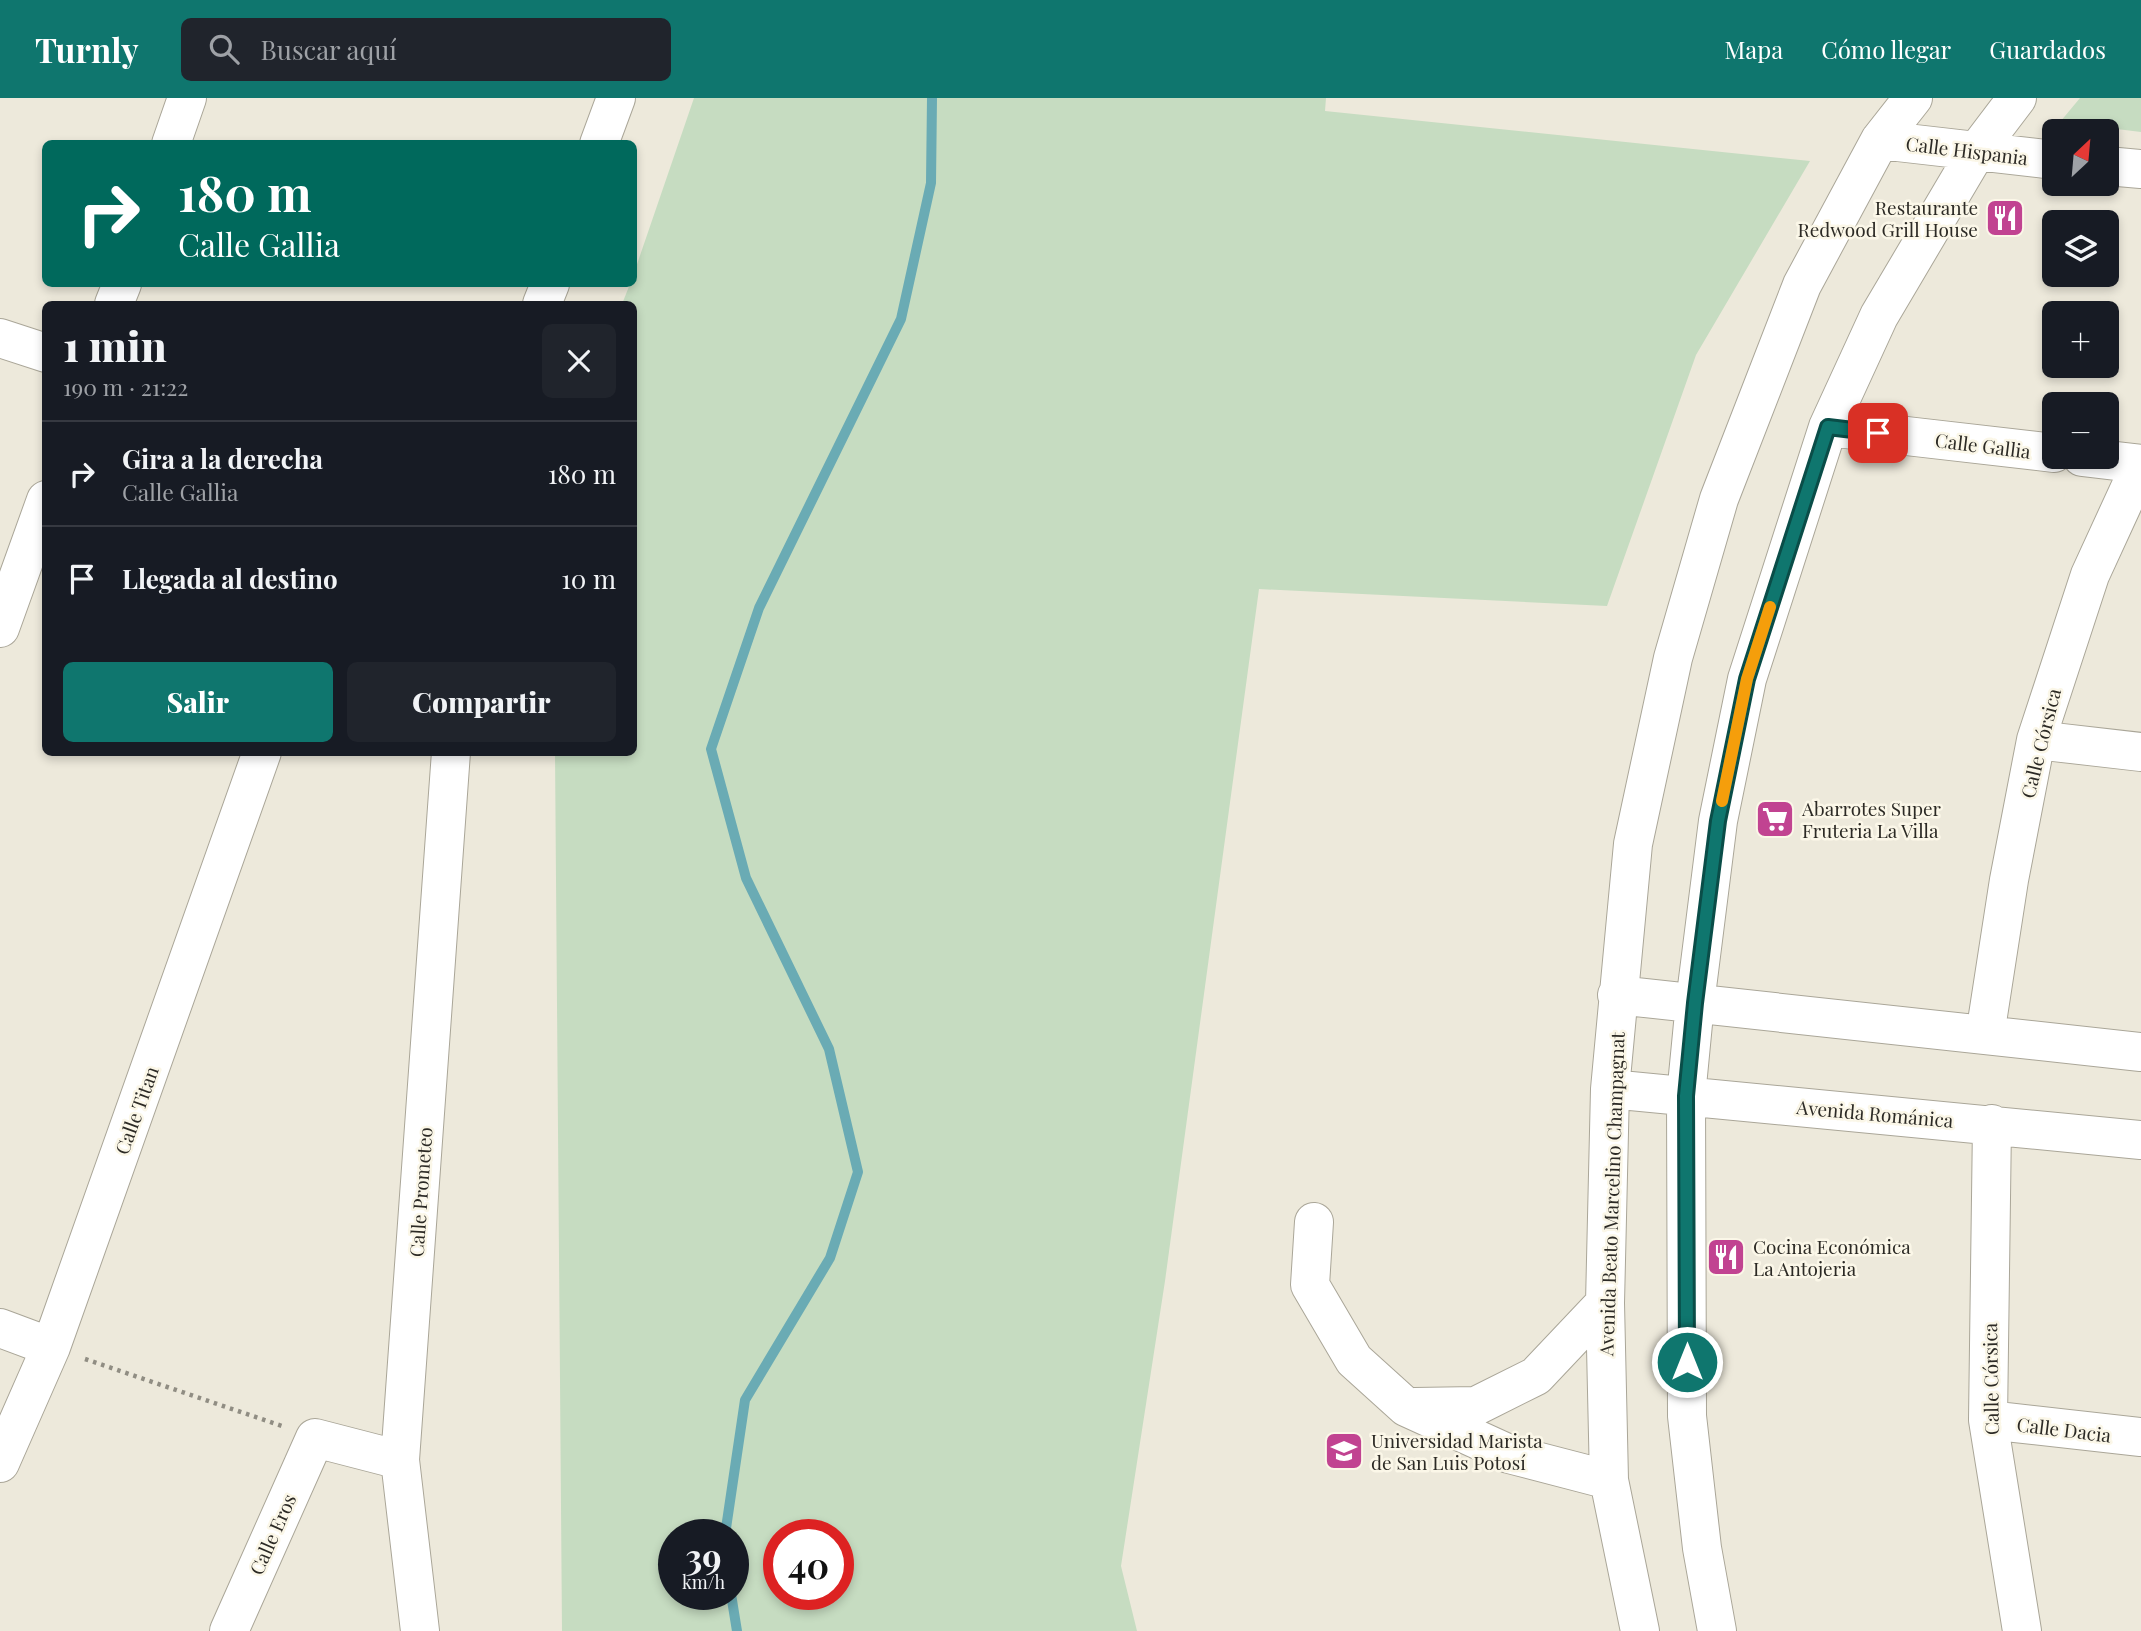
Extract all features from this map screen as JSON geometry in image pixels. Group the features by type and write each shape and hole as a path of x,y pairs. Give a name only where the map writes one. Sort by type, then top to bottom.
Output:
{"street":[{"path":"172,140 187,98"},
{"path":"600,140 616,98"},
{"name":"Avenida Beato Marcelino Champagnat","path":"1640,1631 1608,1480 1605,1303 1610,1089 1633,844 1673,658 1718,499 1802,285 1880,140 1913,98"},
{"path":"1717,1631 1702,1548 1687,1416 1686,1096 1718,821 1747,679 1828,427 1879,316 1976,152 2017,98"},
{"name":"Calle Hispania","path":"1880,140 2042,159"},
{"path":"2119,167 2141,169"},
{"path":"0,338 42,352"},
{"name":"Calle Gallia","path":"1828,427 2042,452"},
{"path":"2119,461 2141,464"},
{"name":"Calle Córsica","path":"1985,1035 2036,740 2090,575 2141,464"},
{"path":"0,628 42,511"},
{"path":"2036,740 2141,752"},
{"name":"Calle Titan","path":"0,1464 51,1347 261,756"},
{"name":"Calle Prometeo","path":"421,1631 400,1460 451,756"},
{"path":"1618,995 2141,1052"},
{"name":"Avenida Románica","path":"1610,1089 2141,1140"},
{"name":"Calle Córsica","path":"1992,1124 1987,1420 2022,1631"},
{"path":"1314,1222 1310,1285 1354,1360 1406,1407 1509,1454 1608,1480"},
{"path":"1406,1407 1476,1406 1536,1376 1605,1303"},
{"path":"0,1328 51,1347"},
{"name":"Calle Dacia","path":"1987,1420 2141,1437"},
{"path":"315,1438 400,1460"},
{"name":"Calle Eros","path":"229,1631 315,1438"}],"path":[{"path":"51,1347 315,1438"}],"green space":[{"path":"694,98 1326,98 1325,111 1810,161 1696,355 1607,606 1259,589 1165,1281 1121,1566 1137,1631 562,1631 555,756 637,756 637,301 623,301 629,287 637,287 637,264"},
{"path":"2080,98 2141,98 2141,132 2119,129 2119,119 2062,119"}],"waterway":[{"path":"727,1519 745,1400 830,1258 858,1172 829,1049 746,878 711,749 759,608 901,319 931,183 932,98"},
{"path":"734,1610 737,1631"}],"slow traffic":[{"path":"1722,801 1747,679 1770,607"}],"place":[{"name":"Restaurante Redwood Grill House","path":"2005,218"},
{"name":"Abarrotes Super Fruteria La Villa","path":"1775,819"},
{"name":"Cocina Económica La Antojeria","path":"1726,1257"},
{"name":"Universidad Marista de San Luis Potosí","path":"1344,1451"}],"route":[{"path":"1687,1362 1686,1096 1718,821 1747,679 1828,427 1878,433"}]}
